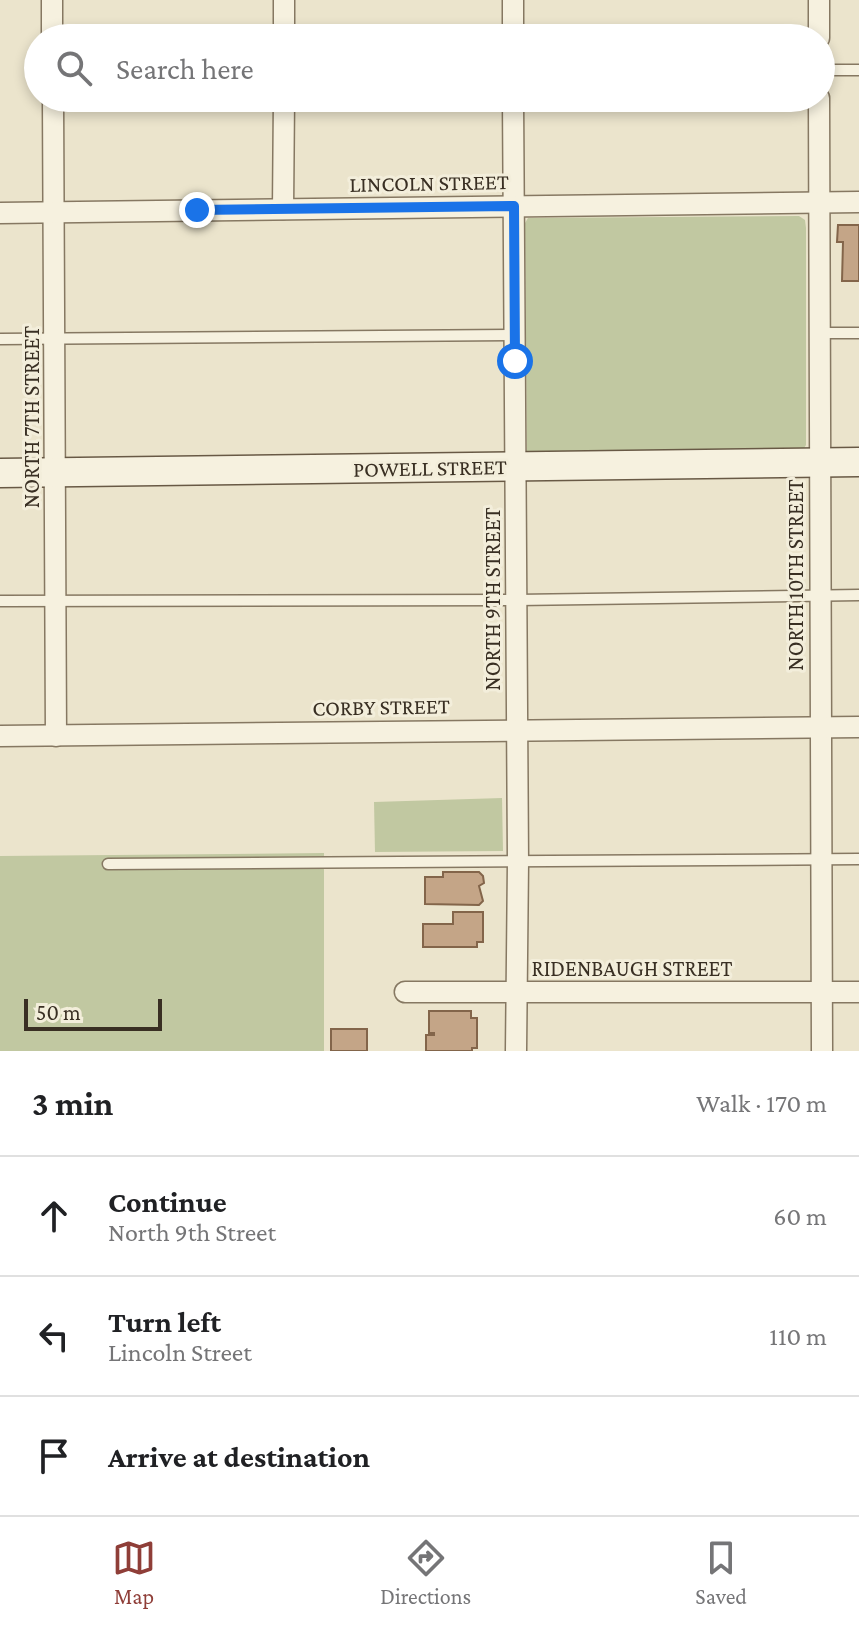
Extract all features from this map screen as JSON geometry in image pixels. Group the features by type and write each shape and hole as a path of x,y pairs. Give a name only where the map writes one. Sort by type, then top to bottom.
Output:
{"street":[{"path":"52,0 52,24"},
{"path":"284,0 284,24"},
{"path":"513,0 513,24"},
{"path":"819,0 819,24"},
{"name":"NORTH 7TH STREET","path":"53,112 56,736"},
{"path":"283,209 284,112"},
{"name":"NORTH 9TH STREET","path":"513,112 518,862 516,1051"},
{"name":"NORTH 10TH STREET","path":"819,112 822,1051"},
{"name":"LINCOLN STREET","path":"0,213 859,202"},
{"name":"POWELL STREET","path":"0,473 859,462"},
{"name":"CORBY STREET","path":"0,736 859,727"},
{"name":"RIDENBAUGH STREET","path":"405,992 859,992"}],"lane":[{"path":"835,70 859,70"},
{"path":"820,333 859,333"},
{"path":"0,339 515,335"},
{"path":"0,601 517,600 859,595"},
{"path":"108,864 859,859"}],"green space":[{"path":"799,216 805,220 806,228 806,445 803,450 534,454 527,451 525,223 528,218"},
{"path":"502,798 503,851 375,852 374,802"},
{"path":"324,853 324,1051 0,1051 0,856"}],"building":[{"path":"838,225 859,225 859,281 842,281 843,242 837,242"},
{"path":"443,872 479,872 484,883 479,886 483,901 479,905 425,904 425,877 443,877"},
{"path":"453,912 483,912 483,942 477,942 477,947 423,947 423,924 453,924"},
{"path":"429,1011 471,1011 471,1018 477,1018 477,1048 472,1048 472,1051 426,1051 426,1035 434,1035 429,1033"},
{"path":"331,1029 367,1029 367,1051 331,1051"}],"route":[{"path":"197,210 514,206 515,361"}]}
